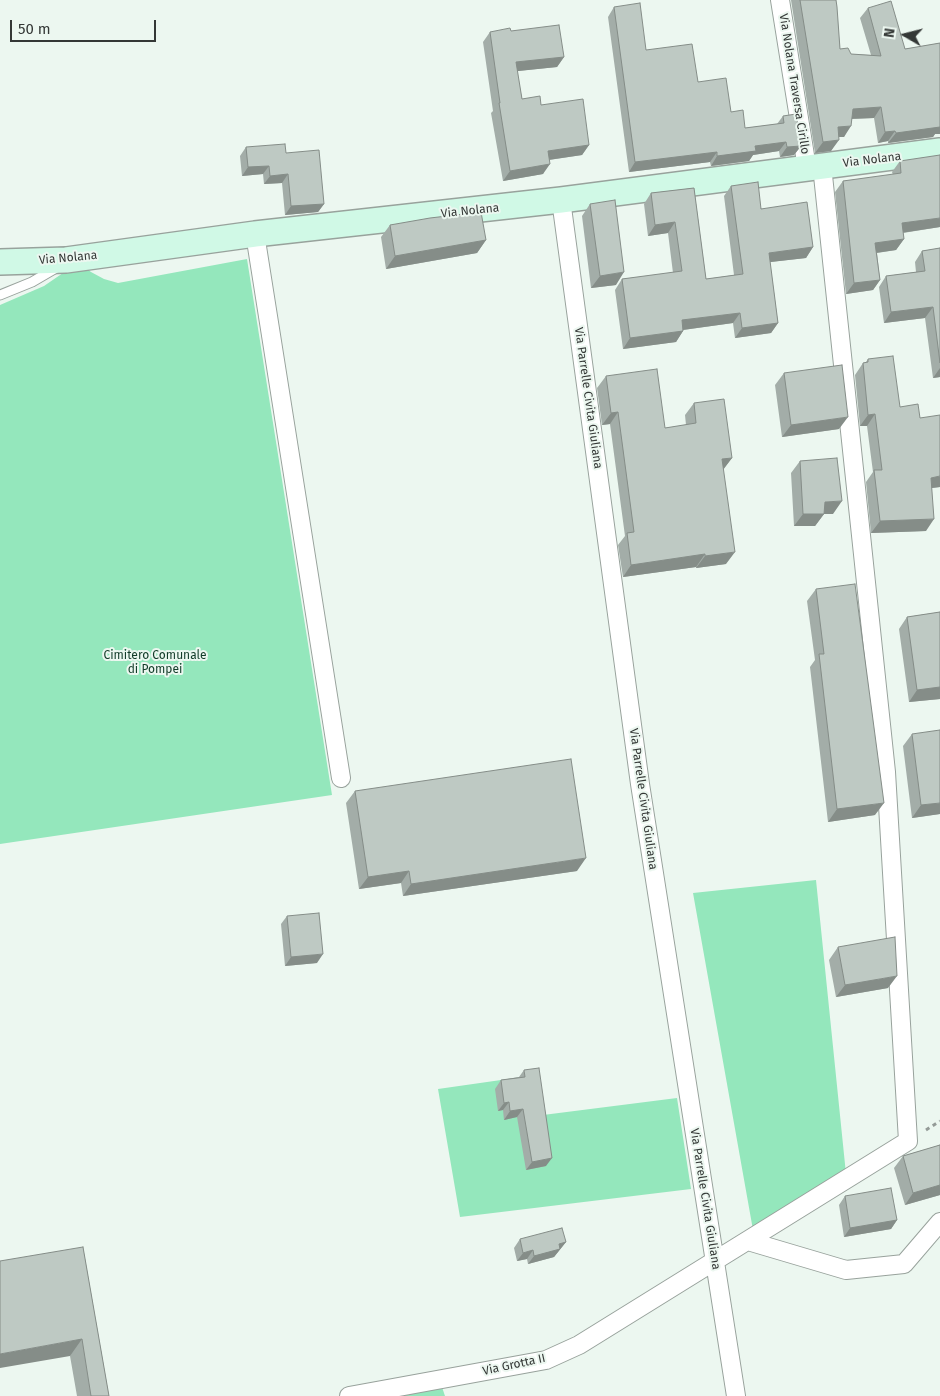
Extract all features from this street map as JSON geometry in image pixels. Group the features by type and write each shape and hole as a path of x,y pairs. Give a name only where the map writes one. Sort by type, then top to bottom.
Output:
{"street":[{"name":"Via Nolana Traversa Cirillo","path":"748,1241 908,1141 886,772 815,167 780,0"},
{"name":"Via Nolana","path":"0,262 66,260 255,234 561,200 940,151"},
{"name":"Via Parrelle Civita Giuliana","path":"561,200 640,784 736,1396"},
{"path":"255,234 341,778"},
{"path":"748,1241 846,1270 904,1264 940,1222"},
{"name":"Via Grotta II","path":"350,1396 546,1360 579,1345 748,1241"}],"lane":[{"path":"0,295 32,282 66,260"}],"green space":[{"name":"Cimitero Comunale di Pompei","path":"247,259 332,795 0,844 0,305 44,286 79,262 91,272 104,279 118,283"},
{"path":"816,880 846,1174 753,1230 693,893"},
{"path":"536,1075 543,1115 677,1098 691,1189 460,1217 438,1089"},
{"path":"442,1387 445,1396 393,1396"}],"building":[{"path":"800,0 836,0 840,49 848,48 851,54 881,56 868,8 891,1 905,49 940,43 940,127 896,133 895,131 885,132 881,107 853,109 851,126 838,127 839,140 823,142"},
{"path":"640,3 646,50 692,44 698,82 726,78 731,112 743,110 745,128 784,123 783,116 796,114 801,146 787,147 786,142 755,146 756,151 717,156 717,152 635,162 614,7"},
{"path":"559,25 564,57 516,62 522,99 540,96 541,105 583,99 589,145 548,151 550,164 510,171 490,32 510,28 511,31"},
{"path":"285,144 286,153 319,150 324,204 291,206 288,174 270,176 269,166 248,167 246,147"},
{"path":"940,155 940,218 902,223 904,239 875,243 880,280 854,283 843,181 901,173 900,161"},
{"path":"758,182 761,209 807,202 813,247 769,253 778,323 742,328 740,313 682,320 683,331 630,338 622,279 682,271 675,222 655,225 651,193 694,188 706,279 743,274 731,186"},
{"path":"615,200 624,272 600,276 590,204"},
{"path":"481,212 486,240 395,256 390,225"},
{"path":"940,248 940,363 933,307 891,312 886,276 925,271 922,251"},
{"path":"893,356 900,407 918,404 920,418 940,415 940,476 931,478 934,519 880,521 874,470 882,470 875,414 868,415 863,363 868,362 868,359"},
{"path":"842,365 848,417 791,425 784,373"},
{"path":"657,369 665,428 696,423 694,403 724,399 732,458 722,459 735,552 705,556 705,554 631,565 627,533 634,532 618,412 611,413 606,376"},
{"path":"837,458 842,501 825,502 824,514 803,514 800,461"},
{"path":"855,584 884,803 837,809 819,654 824,654 816,589"},
{"path":"940,612 940,687 917,690 907,617"},
{"path":"940,730 940,803 921,805 912,734"},
{"path":"571,759 586,858 411,884 409,871 368,877 355,791"},
{"path":"319,913 323,954 291,957 287,916"},
{"path":"895,937 897,976 845,985 838,947"},
{"path":"539,1068 552,1158 532,1162 523,1109 510,1111 509,1102 504,1103 501,1080 525,1077 524,1070"},
{"path":"940,1145 940,1185 913,1193 903,1156"},
{"path":"891,1188 897,1220 850,1228 845,1196"},
{"path":"562,1228 566,1242 559,1244 560,1249 534,1256 533,1250 523,1253 520,1239"},
{"path":"83,1247 109,1396 91,1396 82,1339 0,1354 0,1261"}]}
